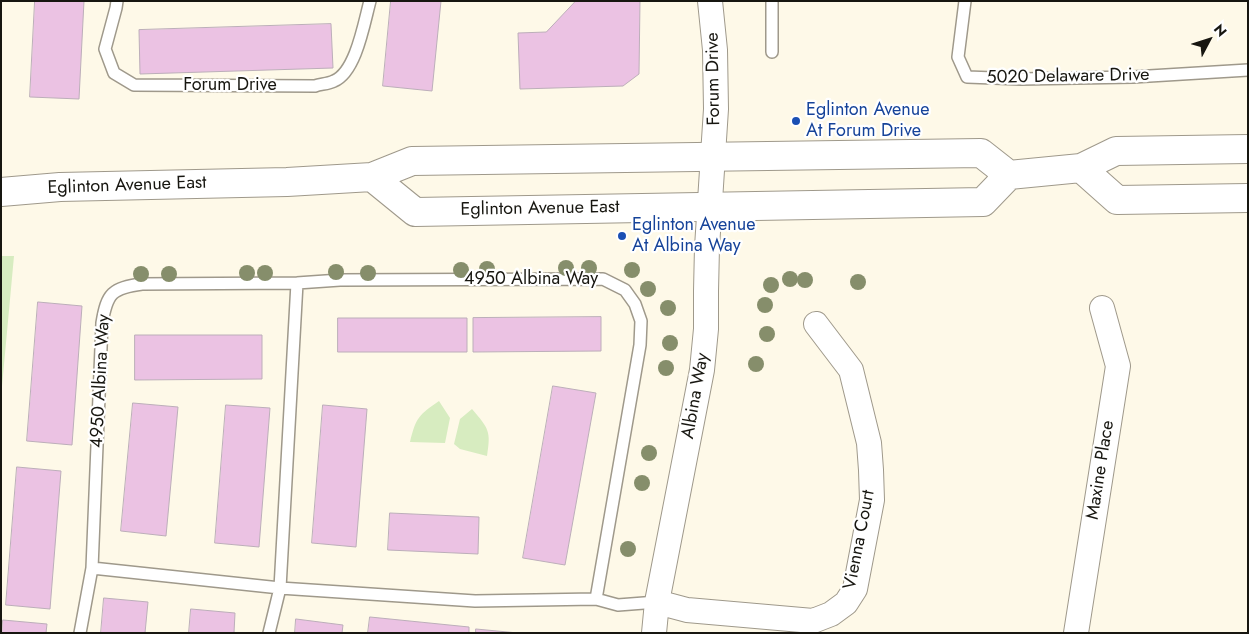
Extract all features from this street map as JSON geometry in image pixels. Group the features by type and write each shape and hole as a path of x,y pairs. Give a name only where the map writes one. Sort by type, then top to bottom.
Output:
{"main road":[{"path":"1009,174 1081,168 1116,151 1248,149"},
{"name":"Eglinton Avenue East","path":"1,192 60,187 287,182 372,177 412,161 981,153 1009,174 983,202 415,212 372,177"},
{"path":"1081,168 1117,200 1248,198"}],"street":[{"name":"Forum Drive","path":"710,1 715,50 716,89 713,158"},
{"name":"Albina Way","path":"654,633 657,602 702,370 706,329 706,282 713,158"},
{"name":"Maxine Place","path":"1076,633 1118,366 1102,308"},
{"name":"Vienna Court","path":"657,602 687,610 813,621 831,614 846,603 854,589 872,500 872,470 869,443 851,370 816,324"}],"lane":[{"name":"Forum Drive","path":"117,1 105,49 114,72 134,85 315,86 335,81 348,70 356,50 370,1"},
{"path":"772,1 772,52"},
{"name":"5020 Delaware Drive","path":"965,1 958,56 966,77 1021,79 1133,77 1248,70"},
{"name":"4950 Albina Way","path":"80,633 92,568 102,323 110,296 124,286 142,284 603,278 625,290 635,304 641,321 640,345 596,599"},
{"path":"269,633 280,588 297,283"},
{"path":"92,568 280,588 476,601 596,599 618,605 657,602"}],"green space":[{"path":"1,256 14,256 1,397"},
{"path":"439,401 450,418 445,443 410,442 419,417"},
{"path":"472,409 482,421 487,431 489,441 487,456 460,449 454,444 460,419"}],"building":[{"path":"35,1 84,1 79,99 30,97"},
{"path":"391,1 441,1 432,91 383,86"},
{"path":"576,1 640,1 639,74 623,86 520,89 518,33 546,32"},
{"path":"331,24 333,68 140,74 139,30"},
{"path":"38,302 82,306 72,445 27,441"},
{"path":"601,317 601,351 473,352 473,318"},
{"path":"338,318 467,318 467,352 338,352"},
{"path":"135,335 262,335 262,379 135,380"},
{"path":"553,386 596,393 565,565 523,558"},
{"path":"133,403 178,407 166,536 121,531"},
{"path":"226,405 270,408 259,547 215,543"},
{"path":"323,405 367,409 356,547 312,543"},
{"path":"17,467 61,471 50,609 6,605"},
{"path":"390,513 479,517 478,554 388,550"},
{"path":"104,598 148,602 145,633 101,633"},
{"path":"191,609 235,613 234,633 189,633"},
{"path":"370,617 469,627 469,633 368,633"},
{"path":"296,619 343,625 342,633 295,633"},
{"path":"3,620 47,624 46,633 2,633"},
{"path":"476,629 518,633 476,633"}],"place":[{"name":"Eglinton Avenue At Forum Drive","path":"796,121"},
{"name":"Eglinton Avenue At Albina Way","path":"622,236"}]}
